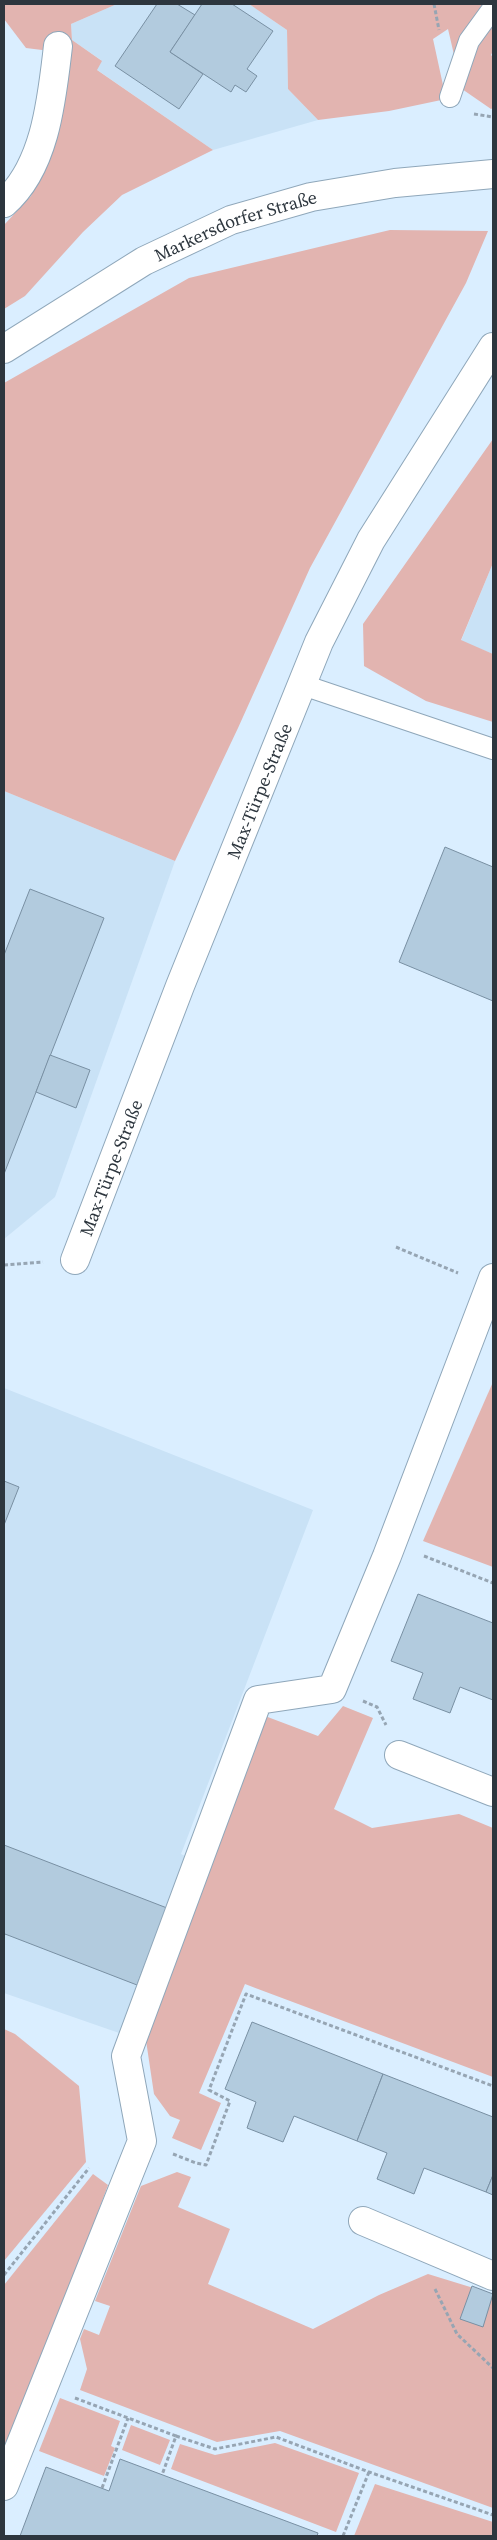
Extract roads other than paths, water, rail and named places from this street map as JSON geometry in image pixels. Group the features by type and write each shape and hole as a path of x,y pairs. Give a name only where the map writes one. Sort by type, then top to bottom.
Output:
{"street":[{"path":"4,203 10,198 32,166 51,104 58,46"},
{"name":"Markersdorfer Straße","path":"4,349 144,261 231,220 311,197 396,182 493,174"},
{"name":"Max-Türpe-Straße","path":"75,1260 180,986 300,684 319,642 371,540 493,347"},
{"path":"4,2486 142,2141 126,2056 258,1700 332,1689 491,1282"},
{"path":"399,1755 493,1792"},
{"path":"364,2221 493,2276"}],"lane":[{"path":"450,97 469,41 493,8"},
{"path":"300,684 493,749"}]}
